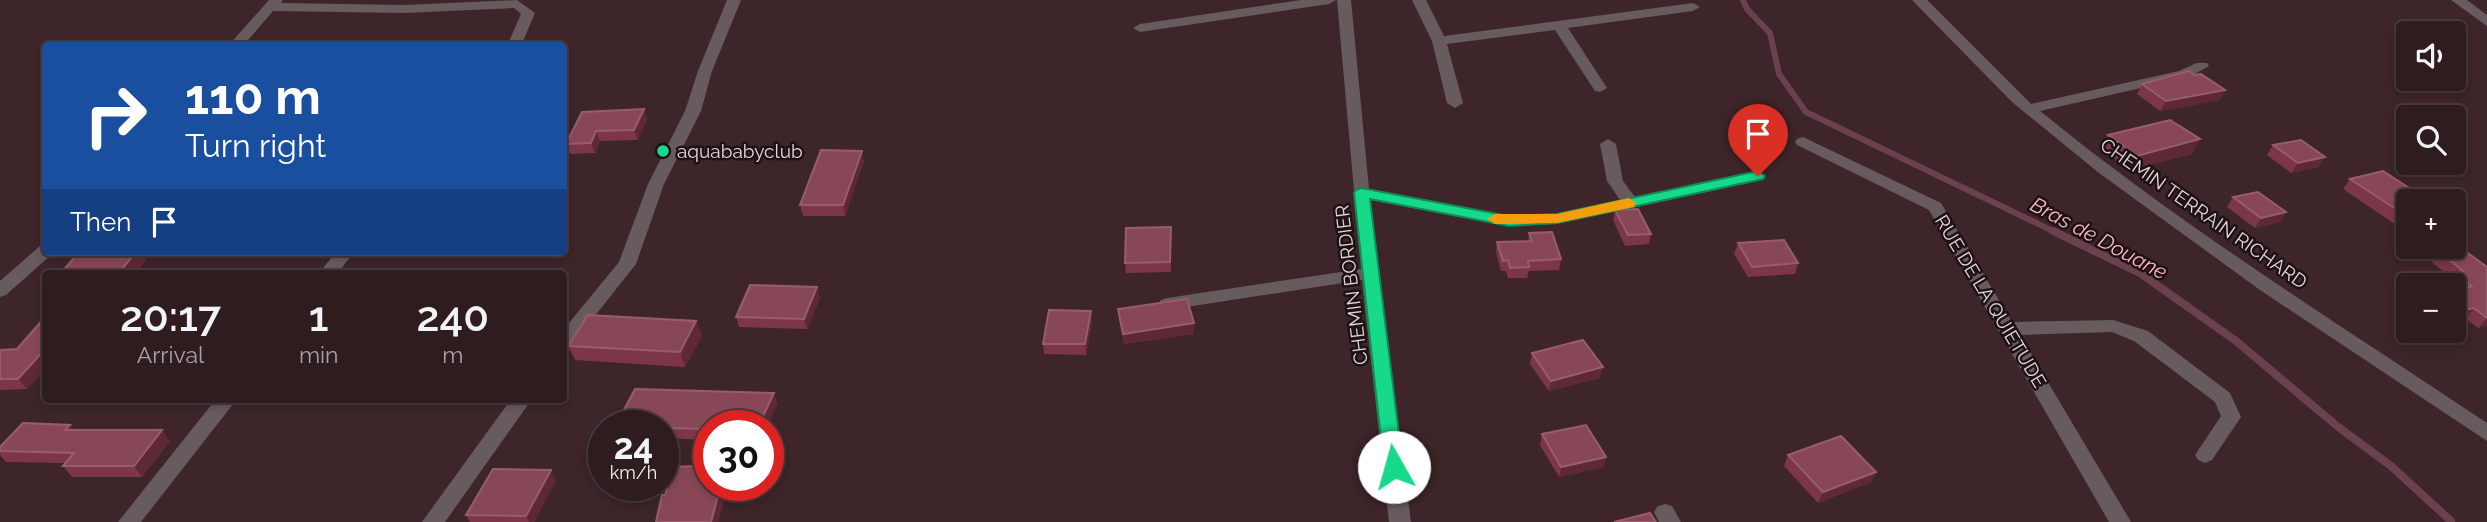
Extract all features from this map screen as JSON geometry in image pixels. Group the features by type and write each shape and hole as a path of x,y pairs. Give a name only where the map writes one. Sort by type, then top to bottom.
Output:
{"street":[{"path":"567,337 627,264 656,184 693,111 705,71 734,0"},
{"path":"1140,29 1329,0"},
{"name":"CHEMIN BORDIER","path":"1344,0 1361,193 1400,522"},
{"path":"1419,0 1439,41 1455,103"},
{"name":"CHEMIN TERRAIN RICHARD","path":"1919,0 2029,109 2118,180 2252,276 2487,433"},
{"path":"2458,0 2487,22"},
{"path":"238,42 272,4 405,9 517,4 528,13 516,42"},
{"path":"1439,41 1693,7"},
{"path":"1559,25 1600,88"},
{"path":"2029,109 2184,74 2202,66"},
{"name":"RUE DE LA QUIETUDE","path":"1803,142 1935,207 2120,522"},
{"path":"1608,144 1615,181 1631,203"},
{"path":"1361,193 1509,221 1557,219 1758,176"},
{"path":"0,291 42,254"},
{"path":"330,270 342,256"},
{"path":"1147,307 1371,273"},
{"path":"2008,329 2113,326 2141,336 2223,398 2231,417 2206,455"},
{"path":"129,522 224,403"},
{"path":"433,522 519,403"}],"building":[{"path":"2189,71 2194,75 2201,74 2225,90 2166,101 2142,84"},
{"path":"644,109 634,130 596,131 591,143 567,144 582,112"},
{"path":"2170,120 2200,139 2137,156 2108,135"},
{"path":"2301,140 2325,157 2298,163 2273,145"},
{"path":"821,150 862,151 843,205 800,205"},
{"path":"2383,171 2411,189 2396,189 2396,209 2350,179"},
{"path":"2258,192 2286,212 2261,218 2233,197"},
{"path":"1638,209 1651,234 1628,235 1615,210"},
{"path":"1171,227 1170,262 1125,263 1126,228"},
{"path":"1552,232 1561,259 1528,261 1529,267 1510,268 1508,260 1503,261 1497,242 1532,241 1529,233"},
{"path":"1784,240 1798,263 1752,267 1738,243"},
{"path":"2466,252 2487,267 2487,318 2474,308 2466,310 2466,287 2472,286 2466,282 2466,273 2453,273 2463,271 2448,259 2466,259"},
{"path":"76,256 133,256 122,269 64,270"},
{"path":"750,285 817,287 804,319 736,317"},
{"path":"1187,299 1194,323 1123,334 1118,309"},
{"path":"1049,310 1091,311 1085,344 1043,344"},
{"path":"588,315 696,321 680,352 568,346"},
{"path":"42,321 42,352 18,379 0,379 0,350 17,349"},
{"path":"1583,340 1603,367 1551,381 1532,353"},
{"path":"635,389 774,393 766,410 693,410 693,429 679,428 679,410 624,410"},
{"path":"23,423 70,425 65,430 162,430 134,466 63,466 74,453 0,451 0,447"},
{"path":"1586,425 1606,457 1561,467 1542,434"},
{"path":"1841,436 1876,472 1823,492 1788,455"},
{"path":"693,466 693,501 717,501 711,522 656,522 661,501 679,501 679,467"},
{"path":"493,469 551,470 526,516 466,515"},
{"path":"1650,513 1656,522 1614,522"}],"waterway":[{"name":"Bras de Douane","path":"1743,0 1747,9 1770,33 1779,74 1806,112 2057,233"},
{"name":"Bras de Douane","path":"2053,231 2140,273 2236,341 2337,426 2391,466 2451,521"}],"slow traffic":[{"path":"1495,219 1557,219 1629,203"}],"place":[{"name":"aquababyclub","path":"663,151"}],"route":[{"path":"1394,467 1361,193 1498,220 1557,219 1758,176"}]}
